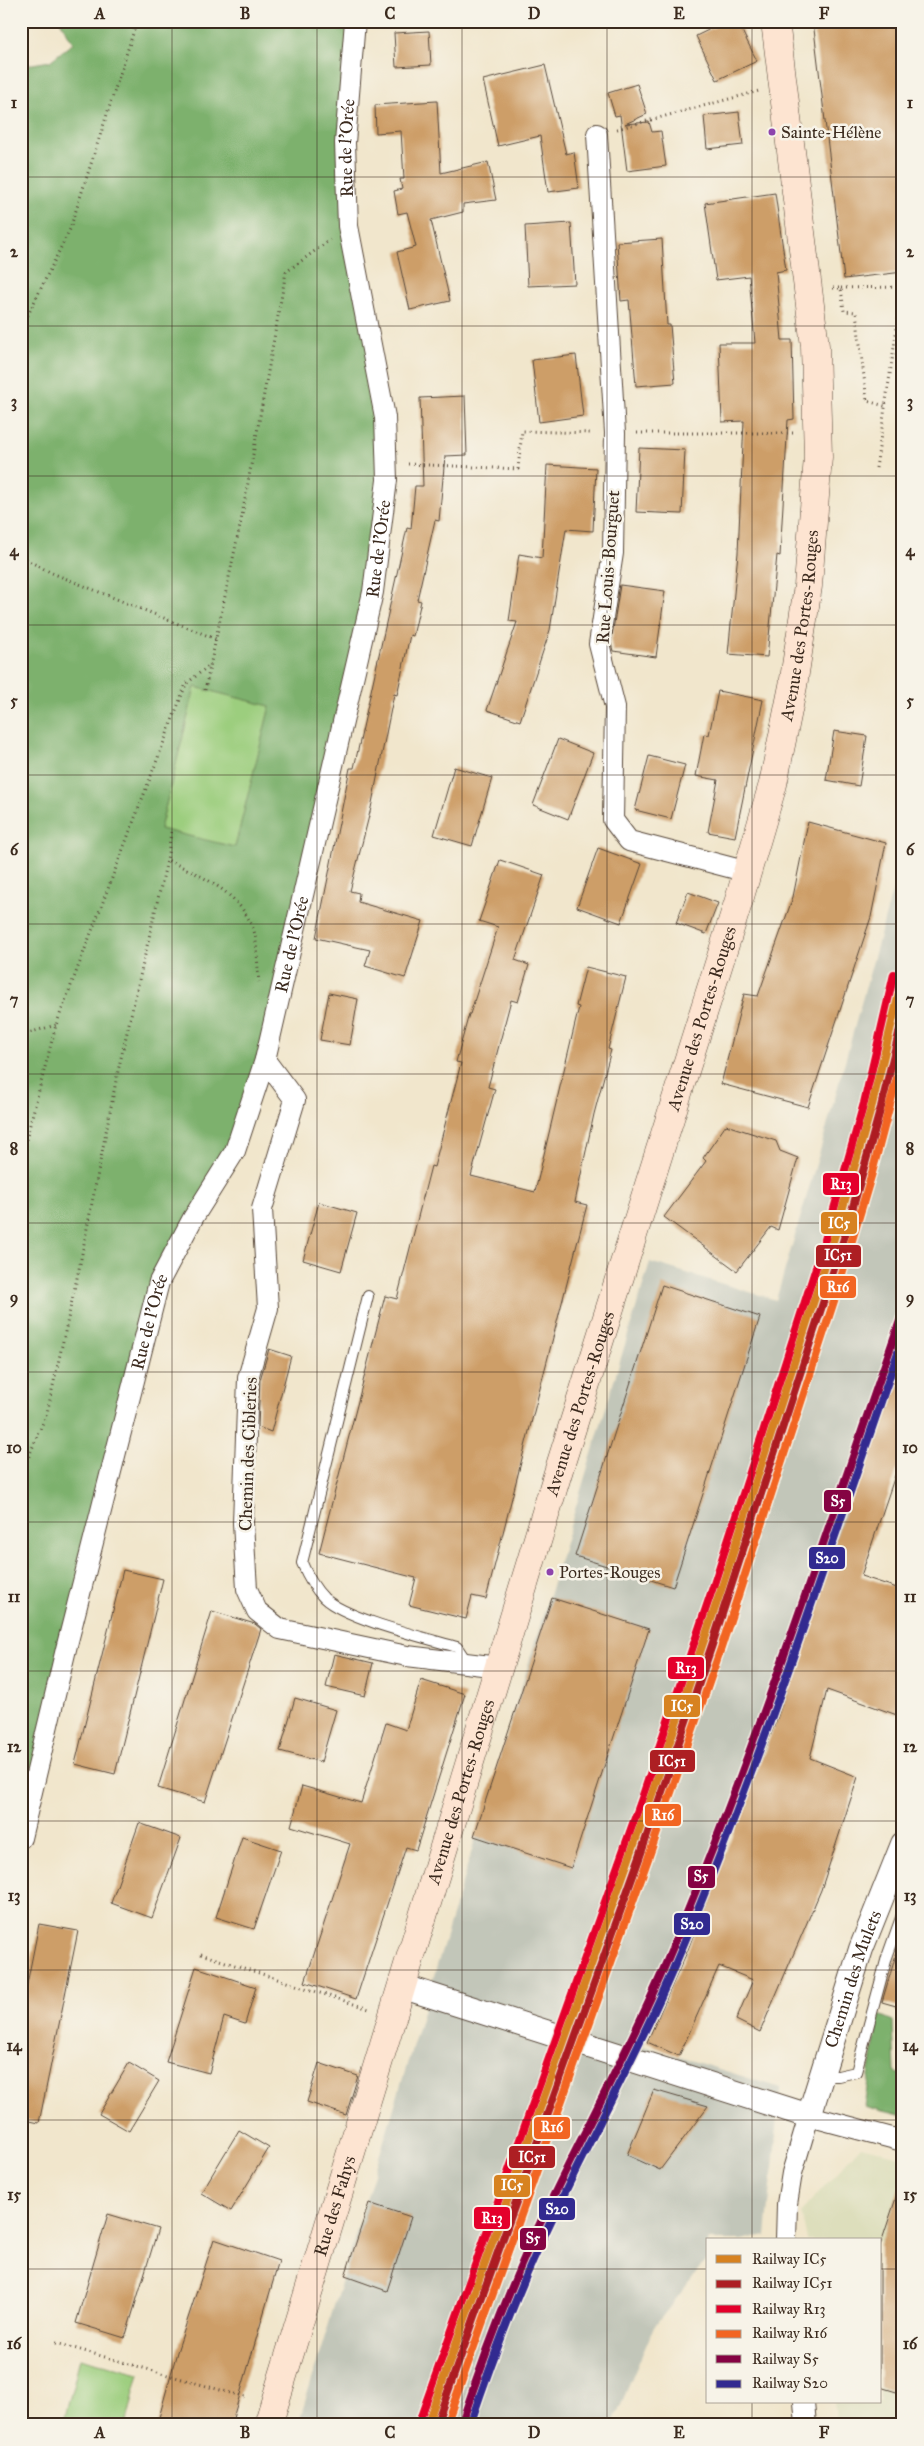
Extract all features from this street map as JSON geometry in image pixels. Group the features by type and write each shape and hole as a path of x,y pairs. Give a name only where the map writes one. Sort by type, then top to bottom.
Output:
{"main road":[{"name":"Avenue des Portes-Rouges","path":"414,1991 499,1667 560,1466 748,872 773,784 793,686 808,586 818,457 815,346 775,21"},
{"name":"Rue des Fahys","path":"268,2425 414,1991"}],"street":[{"name":"Rue de l'Orée","path":"21,1838 64,1658 160,1282 193,1218 235,1151 265,1060 373,592 386,480 385,417 348,226 345,143 355,21"},
{"name":"Rue Louis-Bourguet","path":"597,134 615,433 613,553 599,644 615,707 613,820 629,841 748,872"},
{"name":"Chemin des Cibleries","path":"265,1060 295,1100 262,1209 268,1308 248,1378 244,1523 247,1589 257,1611 280,1628 407,1656 499,1667"},
{"name":"Chemin des Mulets","path":"810,2116 861,1949 903,1844"},
{"path":"414,1991 785,2109 903,2141"},
{"path":"786,2238 787,2204 792,2173 810,2116"},
{"path":"804,2404 806,2425"}],"lane":[{"path":"368,1296 302,1563 310,1582 325,1600 345,1612 457,1648 467,1662"},
{"path":"822,2076 838,2076 856,2072 887,1958 903,1912"}],"path":[{"path":"21,329 70,229 137,21"},
{"path":"597,134 766,89"},
{"path":"205,690 241,520 286,272 348,226"},
{"path":"830,289 902,287 876,468"},
{"path":"841,288 844,311 856,312 866,401 886,406"},
{"path":"21,557 52,572 216,639"},
{"path":"21,1159 56,1025 186,684 211,664"},
{"path":"21,1475 47,1413 79,1268 120,1062 167,860 171,832"},
{"path":"167,860 206,878 234,898 253,928 259,986"},
{"path":"21,1035 56,1025"},
{"path":"201,1954 374,2011"},
{"path":"56,2342 246,2397"}],"shaded area":[{"path":"903,853 903,1350 737,1818 643,2046 781,2088 766,2235 751,2238 706,2238 706,2261 654,2327 612,2425 298,2425 650,1262 776,1300 822,1144"},
{"path":"861,2146 903,2157 903,2425 837,2425 834,2404 882,2404 882,2238 807,2238 801,2212"}],"green space":[{"path":"60,21 355,21 345,143 385,417 373,592 235,1151 159,1282 21,1838 21,66 50,61 73,43","holes":["195,687 270,706 235,847 160,829"]},
{"path":"195,687 270,706 235,848 160,829"},
{"path":"879,2015 893,2021 895,2071 903,2075 903,2116 864,2106"},
{"path":"80,2358 139,2373 126,2425 63,2425"}],"building":[{"path":"727,21 737,21 757,61 717,80 696,36"},
{"path":"813,21 903,21 903,272 844,279"},
{"path":"429,31 431,65 396,67 394,33"},
{"path":"545,65 566,154 574,152 579,188 548,192 540,136 498,146 483,80"},
{"path":"637,84 647,114 625,124 649,122 652,132 661,131 666,166 627,171 620,115 615,116 608,93"},
{"path":"437,101 441,173 488,162 496,200 463,204 463,212 431,220 450,301 410,310 397,252 416,247 407,212 398,214 394,191 402,189 400,179 404,179 401,131 376,133 375,105"},
{"path":"739,112 743,145 707,149 704,116"},
{"path":"775,193 786,270 776,272 782,340 792,340 794,419 788,420 780,556 777,555 767,657 728,654 738,553 744,421 722,422 719,343 755,343 749,276 716,280 705,203"},
{"path":"571,223 575,284 528,286 525,226"},
{"path":"662,239 667,325 670,325 675,383 636,386 629,300 621,301 617,242"},
{"path":"576,355 583,416 539,422 532,360"},
{"path":"465,396 467,455 445,456 439,521 435,520 417,600 421,601 413,636 410,635 397,695 394,694 371,808 350,891 359,893 358,902 423,921 405,978 365,966 370,950 316,938 350,768 354,768 407,528 411,529 415,486 423,486 420,398"},
{"path":"639,448 685,450 682,514 636,512"},
{"path":"547,465 596,468 593,531 566,529 550,630 520,721 487,710 517,622 509,621 519,554 542,558"},
{"path":"620,585 665,591 656,657 613,651 611,643"},
{"path":"718,691 763,700 735,837 708,832 718,780 696,776 704,734 709,735"},
{"path":"834,731 867,736 859,786 826,780"},
{"path":"558,739 593,753 568,819 533,805"},
{"path":"649,756 685,765 671,819 635,810"},
{"path":"454,767 492,778 472,846 434,835"},
{"path":"808,822 886,843 871,917 808,1107 721,1084 744,994 758,996 793,897"},
{"path":"598,848 642,864 621,923 577,907"},
{"path":"500,860 544,875 515,960 529,965 518,1002 511,1000 488,1087 495,1089 471,1176 535,1192 579,1007 576,1006 586,967 626,977 608,1049 611,1050 594,1114 575,1202 587,1205 486,1599 472,1596 466,1619 409,1605 416,1578 319,1553 385,1296 397,1299 431,1166 434,1167 461,1063 456,1062 469,1014 498,927 479,921"},
{"path":"688,892 718,903 706,934 676,923"},
{"path":"329,993 358,999 350,1045 320,1040"},
{"path":"726,1125 776,1141 780,1151 798,1158 778,1230 771,1227 737,1271 664,1217 706,1161 703,1158"},
{"path":"319,1202 357,1213 341,1271 303,1260"},
{"path":"662,1285 760,1317 673,1587 575,1556"},
{"path":"269,1349 291,1356 271,1432 258,1427 260,1380"},
{"path":"900,1351 903,1351 903,1452 861,1576 903,1590 903,1698 897,1715 827,1690 810,1758 858,1777 821,1890 760,2032 736,2020 753,1980 719,1966 679,2056 647,2042 687,1952 777,1719 836,1537"},
{"path":"123,1570 163,1579 115,1774 75,1764"},
{"path":"552,1598 649,1629 571,1868 474,1836"},
{"path":"212,1611 255,1624 261,1629 205,1802 158,1788"},
{"path":"334,1654 373,1663 365,1696 326,1687"},
{"path":"421,1680 465,1694 416,1850 406,1847 356,1999 305,1982 350,1844 291,1826 302,1786 361,1803 386,1723 406,1730"},
{"path":"295,1698 336,1710 321,1762 280,1751"},
{"path":"139,1823 181,1838 152,1918 111,1903"},
{"path":"242,1837 281,1850 254,1929 216,1917"},
{"path":"39,1924 78,1931 39,2123 21,2119 21,2014"},
{"path":"898,1948 903,1949 903,2008 882,2002"},
{"path":"196,1967 256,1987 245,2024 224,2017 209,2073 166,2062"},
{"path":"129,2063 159,2081 129,2131 99,2114"},
{"path":"319,2063 358,2076 346,2115 307,2102"},
{"path":"654,2090 708,2106 660,2170 627,2155"},
{"path":"239,2130 269,2148 231,2211 201,2193"},
{"path":"899,2189 903,2190 903,2394 882,2388 882,2240"},
{"path":"369,2203 411,2217 387,2291 345,2276"},
{"path":"108,2214 158,2229 125,2338 76,2323"},
{"path":"214,2239 279,2261 231,2425 157,2425 177,2352"}],"rail line":[{"name":"R13","path":"419,2422 642,1798 713,1587 828,1230 864,1103 894,974"},
{"name":"IC5","path":"427,2425 650,1800 721,1590 836,1232 872,1105 903,977"},
{"name":"IC51","path":"436,2425 640,1856 712,1645 845,1235 881,1107 903,1017"},
{"name":"R16","path":"446,2425 648,1859 721,1648 834,1301 872,1173 903,1055"},
{"name":"S5","path":"461,2425 491,2340 525,2256 648,2005 697,1887 789,1642 903,1312"},
{"name":"S20","path":"470,2425 500,2342 533,2260 655,2010 703,1896 793,1658 903,1338"}],"place":[{"name":"Sainte-Hélène","path":"772,132"},
{"name":"Portes-Rouges","path":"550,1572"}]}
